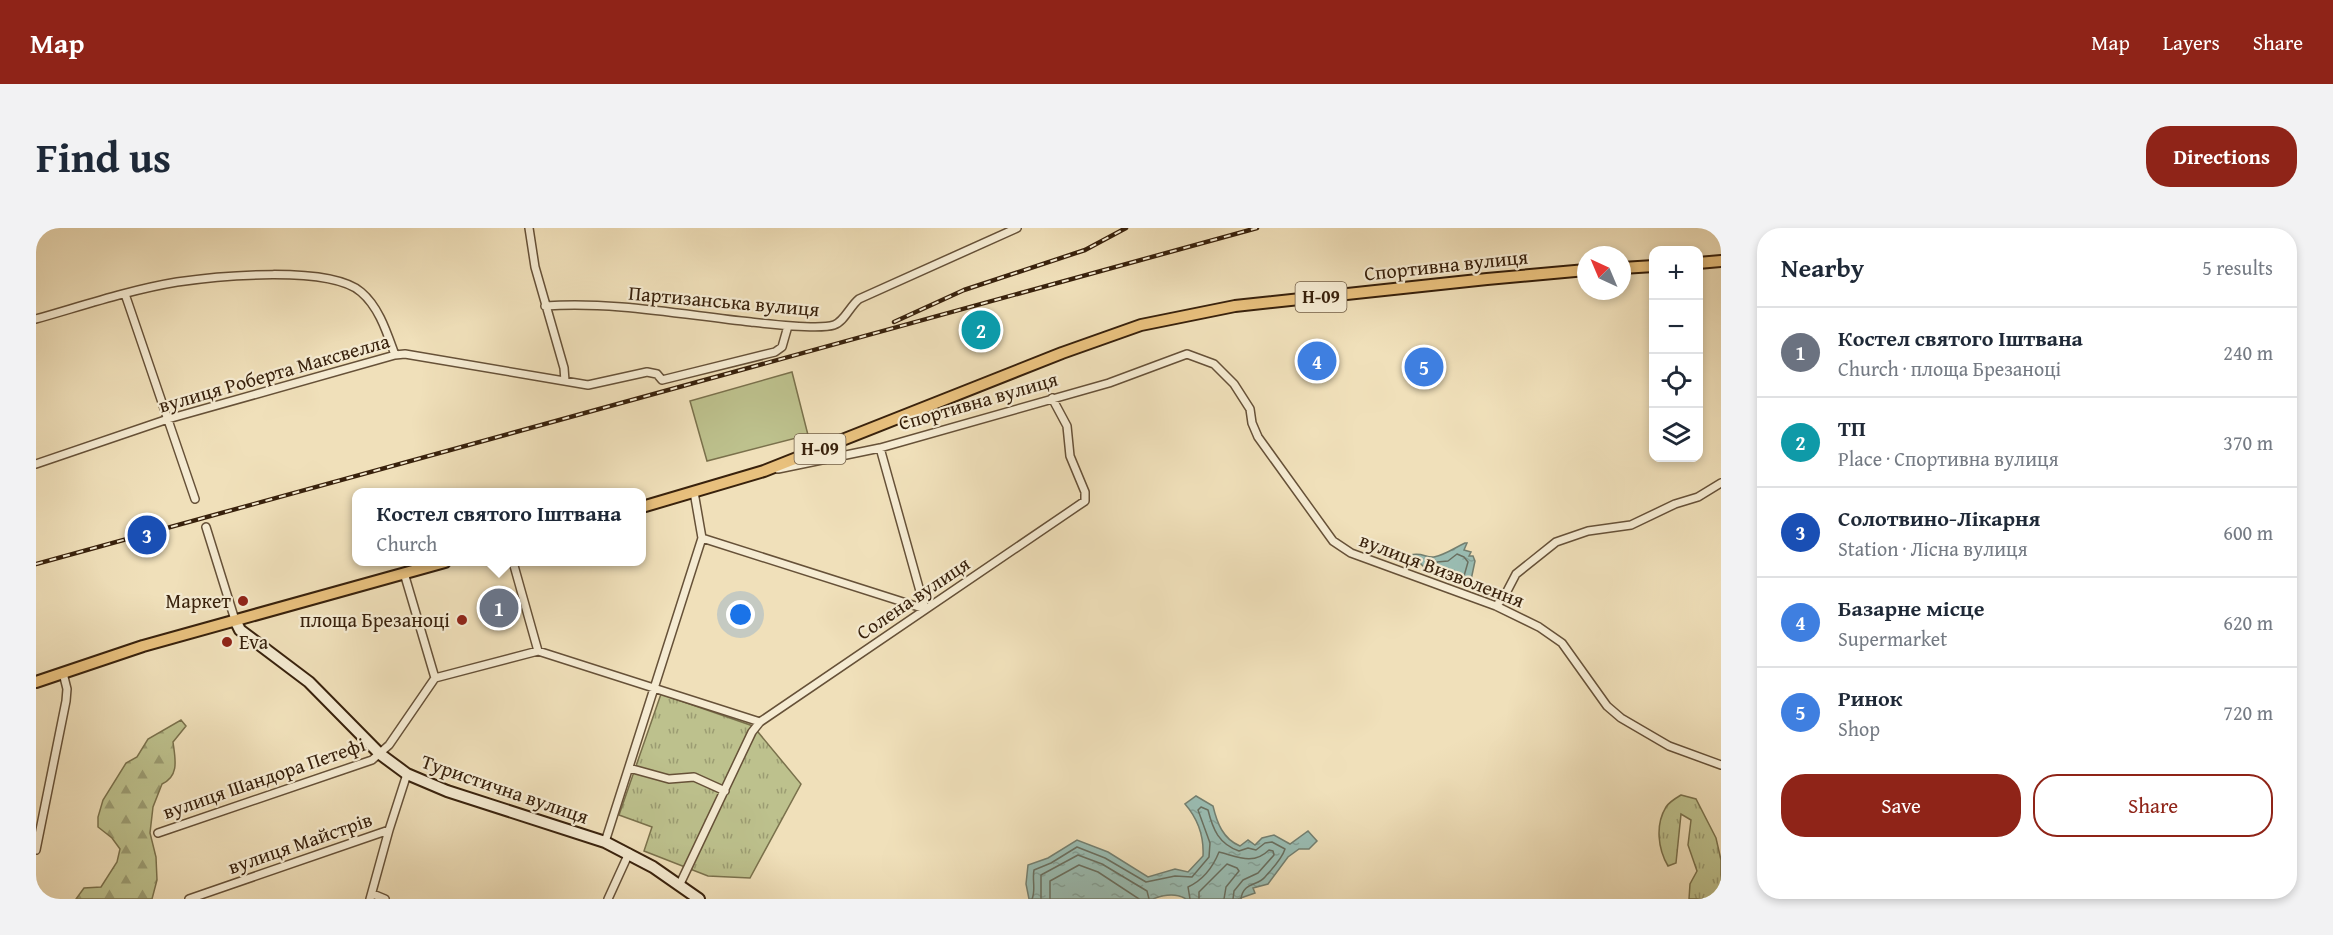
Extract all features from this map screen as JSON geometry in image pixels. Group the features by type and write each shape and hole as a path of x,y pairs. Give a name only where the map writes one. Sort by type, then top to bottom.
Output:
{"main road":[{"path":"1703,262 1721,261"},
{"path":"1631,267 1649,266"},
{"name":"Спортивна вулиця","path":"646,506 764,471 1062,353 1142,326 1236,306 1577,271"},
{"path":"36,682 143,646 427,566"}],"street":[{"path":"529,228 535,267 564,368 565,381"},
{"name":"Партизанська вулиця","path":"545,306 624,308 788,326 831,326 839,323 851,305 859,299 1017,228"},
{"path":"36,319 124,294 177,282 297,275 334,280 360,291 376,311 395,355"},
{"path":"124,294 195,499"},
{"name":"вулиця Роберта Максвелла","path":"36,464 168,419 395,355 405,354 588,385 646,372 657,374 662,380 775,352 782,347 788,326"},
{"name":"Спортивна вулиця","path":"764,471 880,447 1109,383 1187,354 1198,358"},
{"name":"вулиця Визволення","path":"1198,358 1214,364 1234,384 1250,409 1252,423 1258,437 1341,548 1496,606 1539,627 1562,643 1607,706 1621,718 1669,746 1721,765"},
{"name":"Солена вулиця","path":"760,722 1084,501 1085,492 1070,456 1068,426 1052,398"},
{"path":"880,447 926,609"},
{"path":"1496,606 1504,597 1516,574 1556,542 1588,531 1631,525 1698,496 1721,483"},
{"path":"605,843 702,538 694,492"},
{"path":"206,527 234,620"},
{"path":"702,538 926,609"},
{"path":"514,566 538,651"},
{"path":"404,573 435,678"},
{"name":"Туристична вулиця","path":"234,620 240,630 309,682 380,754 406,774 447,792 605,843 629,853 653,867 684,893 699,899"},
{"path":"380,754 389,745 435,678 538,651 760,722 752,732 725,791 684,893"},
{"path":"36,850 66,701 67,689 63,673"},
{"name":"вулиця Шандора Петефі","path":"158,833 372,760 380,754"},
{"path":"629,768 669,779 694,777 725,791"},
{"path":"385,899 372,897 388,830 406,774"},
{"name":"вулиця Майстрів","path":"189,899 388,830"},
{"path":"608,899 629,853"}],"green space":[{"path":"792,372 808,435 707,461 690,401"},
{"path":"661,694 753,726 801,784 750,878 708,876 644,851 652,827 619,815"},
{"path":"181,720 186,726 173,742 174,771 168,781 162,784 153,807 150,833 156,857 157,880 152,899 76,899 84,888 101,887 117,862 120,849 112,838 98,827 98,817 103,800 126,763 137,757 148,739"},
{"path":"1681,795 1696,799 1716,838 1721,860 1721,899 1689,899 1690,884 1697,871 1688,845 1691,820 1681,814 1676,863 1668,866 1665,859 1660,845 1660,821 1667,805"}],"water":[{"path":"1467,543 1464,550 1471,552 1469,556 1473,556 1475,561 1471,580 1488,590 1466,586 1441,576 1410,555 1434,557"},
{"path":"1196,796 1213,806 1225,835 1240,846 1248,840 1255,845 1262,838 1274,835 1290,844 1308,831 1317,841 1309,849 1299,849 1288,857 1268,884 1253,888 1255,893 1238,899 1186,899 1170,895 1153,899 1029,899 1026,884 1028,865 1048,858 1077,840 1108,852 1148,877 1175,869 1188,872 1203,856 1199,828 1185,804"}],"railway":[{"path":"894,322 964,290 1085,250 1126,228"},
{"path":"36,564 1257,228"}],"place":[{"name":"ТП","path":"981,330"},
{"name":"Базарне місце","path":"1317,361"},
{"name":"Ринок","path":"1424,367"},
{"name":"Солотвино-Лікарня","path":"147,535"},
{"name":"Маркет","path":"243,601"},
{"name":"Костел святого Іштвана","path":"499,608"},
{"name":"площа Брезаноці","path":"462,620"},
{"name":"Eva","path":"227,642"}]}
